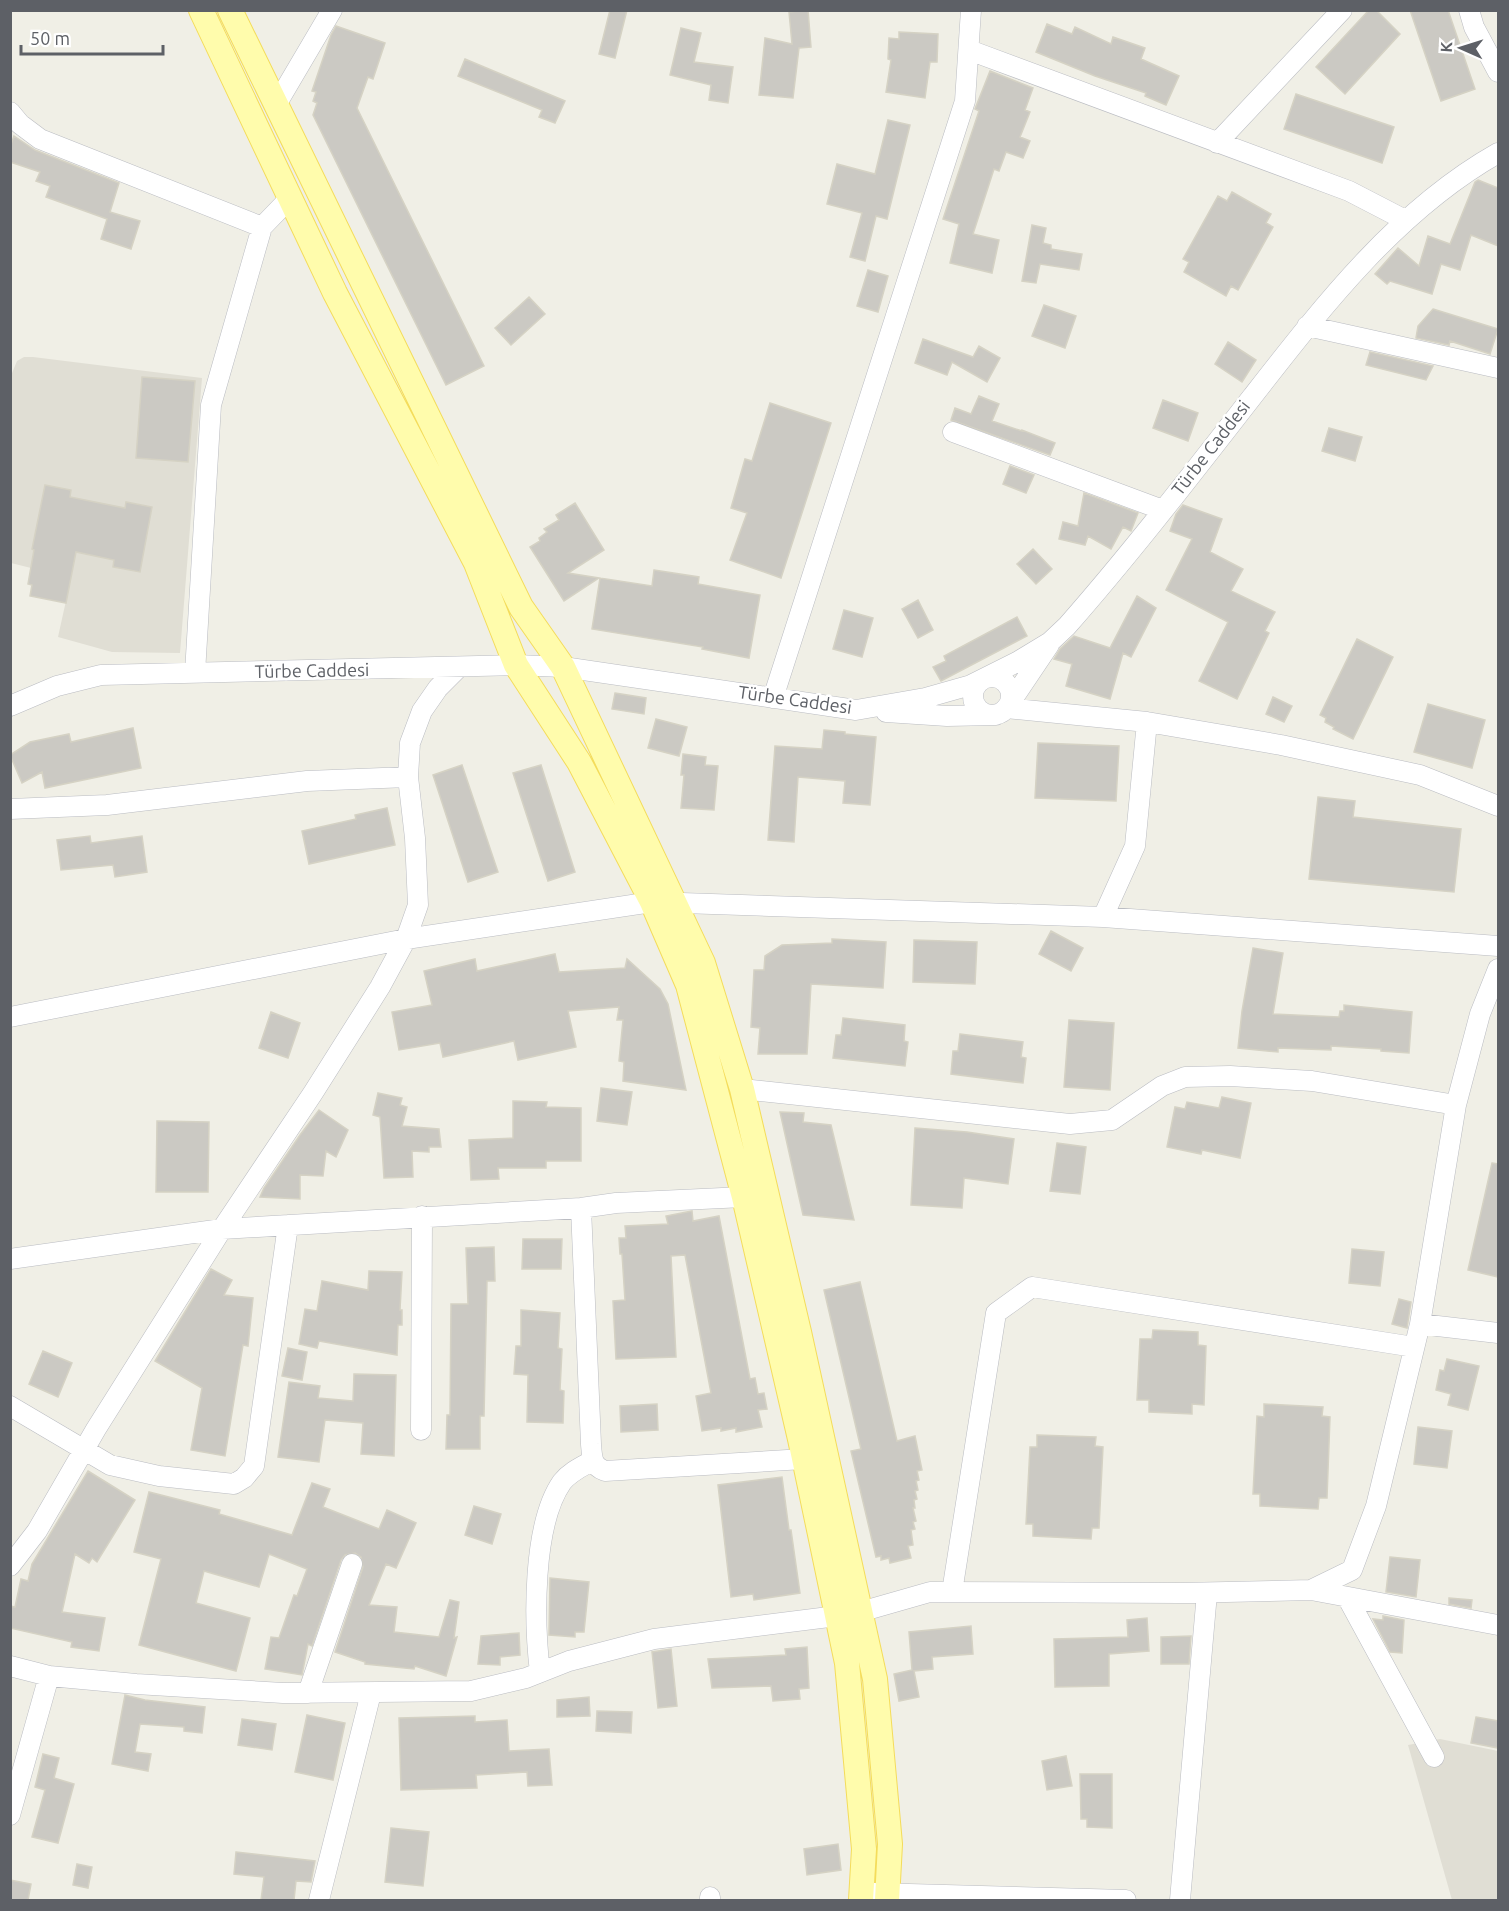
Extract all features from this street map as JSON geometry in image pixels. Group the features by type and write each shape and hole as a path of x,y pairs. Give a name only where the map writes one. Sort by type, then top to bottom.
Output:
{"main road":[{"path":"201,10 335,292 476,563 516,665 579,762 664,903 704,963 742,1089 799,1332 849,1614 847,1663 864,1849 861,1897"},
{"path":"230,10 521,607 562,667 664,903 744,1197 804,1459 849,1614 875,1679 890,1844 888,1896"}],"street":[{"path":"276,105 332,10"},
{"path":"773,698 965,101 972,10"},
{"path":"1217,143 1342,10"},
{"path":"1469,10 1474,27 1498,72"},
{"path":"969,50 1349,191 1405,220"},
{"path":"10,111 20,124 40,139 262,227"},
{"name":"Türbe Caddesi","path":"10,706 57,686 101,675 516,665 562,667 856,710 935,696 985,679 1050,642 1083,607 1164,510 1307,326 1405,220 1453,181 1498,153"},
{"path":"195,674 211,405 262,227 290,198"},
{"path":"1307,326 1498,368"},
{"path":"953,432 1164,510"},
{"path":"1004,709 1010,691 1007,685 997,678 985,679 976,687 974,699 979,710 990,715 1004,709 1050,642"},
{"path":"10,1566 37,1531 84,1450 222,1229 374,997 406,939 418,905 415,838 408,777 410,743 422,711 438,688 459,667"},
{"path":"856,710 947,716 1004,709 1147,722 1281,745 1420,775 1498,807"},
{"path":"1103,917 1135,846 1147,722"},
{"path":"10,809 107,805 308,781 408,777"},
{"path":"10,1017 406,939 664,903 1103,917 1498,946"},
{"path":"1311,1590 1352,1570 1376,1506 1420,1324 1456,1105 1480,1014 1498,969"},
{"path":"742,1089 1070,1124 1112,1120 1162,1086 1185,1077 1230,1076 1312,1081 1456,1105"},
{"path":"10,1259 222,1229 580,1208 616,1203 744,1197 768,1200"},
{"path":"580,1208 592,1461 597,1468 605,1471 804,1459"},
{"path":"421,1430 422,1216"},
{"path":"10,1406 110,1465 159,1476 234,1484 244,1478 254,1466 288,1225"},
{"path":"952,1592 996,1313 1032,1287 1414,1347"},
{"path":"1420,1324 1498,1333"},
{"path":"540,1672 535,1612 542,1540 550,1507 562,1483 574,1470 592,1461"},
{"path":"308,1693 352,1564"},
{"path":"10,1666 49,1676 136,1684 308,1693 471,1690 526,1678 569,1661 654,1639 849,1614 930,1592 1207,1593 1311,1590 1498,1625"},
{"path":"1180,1900 1207,1593"},
{"path":"1347,1597 1434,1757"},
{"path":"10,1815 49,1676"},
{"path":"319,1900 371,1693"},
{"path":"861,1897 1126,1900"}],"shaded area":[{"path":"24,357 202,378 180,653 112,652 58,637 71,578 11,563 10,378 17,361"},
{"path":"1440,1739 1498,1751 1498,1900 1452,1900 1408,1745"}],"building":[{"path":"610,10 627,10 615,58 599,54"},
{"path":"808,10 811,47 799,48 793,98 759,95 765,38 792,44 789,12"},
{"path":"1369,10 1376,10 1400,34 1345,94 1316,67"},
{"path":"1410,10 1448,10 1475,89 1441,101"},
{"path":"1047,24 1072,34 1075,27 1111,44 1113,37 1145,48 1141,59 1179,76 1166,105 1145,96 1146,93 1095,76 1036,52"},
{"path":"336,26 385,43 373,79 368,77 357,108 484,366 446,385 313,115 317,103 313,101 316,92 312,91"},
{"path":"681,28 701,33 694,62 733,67 728,103 709,100 711,85 670,75"},
{"path":"899,32 938,34 937,62 930,62 925,98 886,92 891,60 888,59 889,38 899,39"},
{"path":"465,59 565,101 555,123 539,117 542,110 458,76"},
{"path":"990,71 1033,88 1025,110 1030,112 1020,137 1030,141 1023,158 1006,152 999,171 994,169 973,234 999,240 992,273 950,263 959,224 943,219 979,111 975,109"},
{"path":"1296,94 1394,127 1382,163 1284,129"},
{"path":"888,120 910,125 887,219 876,216 865,261 850,257 862,213 827,204 837,164 875,174"},
{"path":"14,136 35,150 119,183 110,212 140,221 131,249 101,239 107,219 46,197 50,186 36,181 40,172 10,162 10,147"},
{"path":"1478,180 1498,188 1498,246 1471,235 1460,270 1441,264 1432,294 1390,281 1387,284 1375,274 1398,248 1419,266 1428,236 1450,244 1475,182"},
{"path":"1232,192 1271,214 1266,223 1273,227 1238,290 1231,286 1226,296 1184,272 1189,262 1183,259 1218,196 1227,201"},
{"path":"1032,225 1046,228 1043,243 1051,245 1051,249 1082,254 1079,270 1040,264 1036,283 1022,281"},
{"path":"868,270 888,276 878,312 857,306"},
{"path":"529,297 545,314 511,345 495,328"},
{"path":"1044,305 1076,316 1065,348 1032,336"},
{"path":"1433,309 1498,329 1490,354 1450,341 1449,345 1416,338 1418,326"},
{"path":"923,339 973,357 979,346 1000,358 987,382 952,362 947,375 915,363"},
{"path":"1228,342 1256,360 1242,382 1215,364"},
{"path":"1370,352 1433,366 1426,380 1366,365"},
{"path":"142,377 195,381 188,462 136,458"},
{"path":"979,396 999,404 992,421 1055,443 1050,455 951,420 955,408 971,414"},
{"path":"1163,400 1198,413 1188,441 1153,428"},
{"path":"770,403 831,423 781,578 730,560 747,513 731,508 745,459 752,461"},
{"path":"1329,428 1362,437 1355,461 1322,451"},
{"path":"1010,466 1034,475 1026,493 1003,484"},
{"path":"45,485 71,490 70,497 125,508 126,502 152,507 140,572 113,567 114,560 76,552 66,603 30,596 32,585 28,584 34,550 32,549"},
{"path":"1084,493 1138,513 1131,531 1123,527 1111,549 1088,536 1085,545 1059,539 1063,522 1078,526"},
{"path":"575,503 604,550 568,573 599,578 564,601 530,547 540,541 539,538 547,532 544,529 559,520 556,515"},
{"path":"1183,505 1222,519 1210,552 1243,569 1231,591 1275,612 1265,631 1269,633 1237,699 1199,681 1228,622 1166,590 1192,539 1170,531 1176,514"},
{"path":"1033,549 1052,569 1036,584 1017,564"},
{"path":"654,570 699,577 698,584 760,595 749,658 702,649 703,647 592,629 600,578 652,586"},
{"path":"1137,596 1156,608 1131,657 1123,653 1110,699 1066,686 1072,664 1054,659 1060,649 1074,636 1110,648"},
{"path":"918,600 933,630 918,638 902,609"},
{"path":"844,610 873,618 862,657 833,649"},
{"path":"1017,617 1027,636 941,681 933,667 946,661 944,656"},
{"path":"1357,639 1393,657 1353,739 1333,729 1334,727 1325,722 1326,718 1320,715"},
{"path":"615,693 646,698 644,714 612,709"},
{"path":"1273,697 1292,706 1284,722 1266,714"},
{"path":"1428,704 1485,720 1472,768 1414,752"},
{"path":"656,719 687,727 679,756 648,748"},
{"path":"133,728 141,768 45,788 42,772 22,783 10,755 30,742 69,734 71,742"},
{"path":"824,730 876,737 870,805 843,803 845,781 798,777 794,842 768,840 775,746 822,749"},
{"path":"1038,743 1119,746 1116,801 1035,798"},
{"path":"683,754 706,757 705,765 718,766 714,810 681,808"},
{"path":"462,765 498,872 468,882 433,775"},
{"path":"541,765 575,872 548,881 513,773"},
{"path":"1318,797 1355,801 1353,817 1461,829 1454,892 1309,879"},
{"path":"387,808 395,845 309,864 302,831 356,819 355,815"},
{"path":"90,836 91,843 142,836 147,872 115,877 113,865 61,870 57,840"},
{"path":"1051,931 1083,948 1071,971 1039,954"},
{"path":"832,939 886,942 883,988 811,984 807,1054 758,1054 760,1028 751,1027 754,970 764,970 765,956 782,945 832,943"},
{"path":"914,940 977,942 975,984 913,982"},
{"path":"1253,948 1283,953 1273,1014 1339,1017 1340,1011 1344,1011 1344,1005 1412,1012 1409,1053 1331,1046 1331,1050 1278,1048 1278,1052 1238,1048"},
{"path":"555,954 559,972 625,968 627,959 660,989 668,1004 686,1090 623,1081 624,1062 619,1061 623,1020 617,1020 619,1007 568,1011 576,1047 518,1060 514,1041 443,1057 440,1043 399,1050 392,1012 432,1005 424,971 475,959 477,971"},
{"path":"271,1012 300,1023 288,1058 259,1048"},
{"path":"843,1018 905,1025 904,1041 908,1042 905,1066 833,1058 836,1035 841,1035"},
{"path":"1069,1020 1114,1023 1110,1090 1064,1087"},
{"path":"960,1034 1023,1042 1021,1057 1026,1058 1023,1083 951,1074 953,1051 958,1051"},
{"path":"601,1088 632,1092 627,1125 597,1121"},
{"path":"378,1093 402,1098 400,1105 407,1107 402,1126 439,1129 441,1147 429,1147 429,1152 412,1151 413,1177 384,1178 380,1117 373,1115"},
{"path":"1222,1097 1251,1103 1240,1158 1202,1150 1201,1154 1167,1147 1175,1107 1185,1109 1187,1102 1219,1108"},
{"path":"513,1101 547,1102 546,1107 581,1108 581,1161 546,1161 546,1168 498,1168 499,1179 471,1180 469,1140 513,1138"},
{"path":"319,1110 348,1130 336,1157 326,1151 323,1176 300,1175 300,1199 260,1197 264,1188"},
{"path":"780,1112 804,1113 803,1122 831,1125 854,1220 803,1215"},
{"path":"157,1121 209,1122 208,1192 156,1192"},
{"path":"915,1128 1014,1139 1008,1184 964,1178 962,1208 911,1205"},
{"path":"1057,1143 1086,1147 1080,1194 1050,1191"},
{"path":"1492,1163 1498,1164 1498,1277 1468,1270"},
{"path":"692,1211 693,1221 719,1216 750,1379 755,1378 758,1394 764,1393 767,1409 758,1410 762,1427 736,1432 736,1428 702,1431 696,1396 711,1393 685,1255 671,1256 676,1357 616,1359 613,1301 625,1300 619,1238 626,1238 625,1226 668,1224 666,1216"},
{"path":"523,1239 562,1239 561,1269 522,1269"},
{"path":"494,1247 495,1281 487,1281 484,1416 480,1416 480,1449 446,1449 447,1415 450,1415 451,1304 468,1304 466,1248"},
{"path":"1352,1249 1384,1252 1380,1286 1349,1283"},
{"path":"211,1269 232,1280 224,1295 253,1298 248,1346 243,1345 225,1456 191,1450 202,1388 155,1361"},
{"path":"369,1271 402,1272 400,1310 402,1310 402,1325 398,1325 397,1355 319,1341 317,1348 299,1344 305,1309 317,1311 322,1281 368,1290"},
{"path":"860,1282 897,1441 915,1436 922,1470 917,1471 918,1490 915,1491 917,1499 914,1500 915,1508 913,1508 916,1521 913,1522 915,1529 911,1530 913,1545 908,1546 911,1558 890,1563 889,1558 881,1560 881,1556 876,1557 851,1451 861,1449 824,1290"},
{"path":"1399,1299 1411,1302 1407,1328 1392,1324"},
{"path":"521,1310 560,1313 558,1348 562,1349 560,1390 564,1391 563,1423 527,1422 528,1375 514,1374 516,1346 521,1346"},
{"path":"1153,1330 1198,1332 1198,1345 1206,1346 1204,1405 1192,1404 1192,1414 1149,1412 1149,1400 1137,1400 1140,1339 1152,1339"},
{"path":"288,1348 307,1352 302,1380 282,1376"},
{"path":"43,1351 72,1363 58,1397 29,1384"},
{"path":"1447,1359 1479,1366 1468,1410 1448,1405 1451,1394 1436,1390 1440,1370 1444,1371"},
{"path":"354,1374 396,1375 394,1456 361,1454 363,1423 325,1420 319,1462 278,1457 289,1382 320,1386 318,1398 353,1401"},
{"path":"657,1404 658,1430 621,1432 620,1406"},
{"path":"1264,1404 1323,1407 1322,1416 1330,1417 1327,1498 1319,1498 1318,1509 1260,1506 1260,1494 1253,1494 1257,1416 1264,1417"},
{"path":"1418,1427 1452,1431 1447,1468 1414,1464"},
{"path":"1037,1435 1096,1437 1095,1446 1103,1447 1099,1528 1092,1528 1091,1539 1033,1536 1033,1524 1026,1524 1030,1447 1037,1447"},
{"path":"88,1471 135,1500 97,1562 92,1558 89,1563 75,1554 62,1612 105,1618 99,1651 71,1647 72,1642 10,1628 10,1606 15,1607 21,1579 28,1581 32,1564"},
{"path":"782,1477 800,1593 754,1600 753,1594 731,1597 718,1485"},
{"path":"312,1483 330,1489 323,1507 379,1529 387,1510 416,1523 396,1568 386,1564 369,1605 397,1607 394,1632 439,1637 450,1600 459,1602 454,1638 457,1637 446,1676 415,1666 414,1669 365,1664 365,1662 335,1652 363,1567 361,1557 355,1553 345,1555 341,1560 312,1646 308,1644 302,1675 265,1669 271,1637 279,1638 294,1595 297,1596 307,1569 269,1554 259,1587 204,1571 196,1603 250,1618 236,1671 139,1645 161,1559 134,1552 149,1492 220,1510 219,1514 292,1535"},
{"path":"474,1506 501,1514 492,1544 465,1535"},
{"path":"1390,1557 1420,1560 1416,1597 1386,1592"},
{"path":"550,1578 589,1582 584,1632 575,1632 575,1637 549,1635"},
{"path":"1449,1598 1472,1600 1471,1608 1449,1604"},
{"path":"1383,1616 1404,1620 1402,1653 1390,1652 1373,1619 1383,1620"},
{"path":"1147,1618 1149,1651 1109,1654 1109,1686 1055,1687 1054,1639 1128,1637 1127,1620"},
{"path":"971,1626 973,1654 932,1657 933,1669 914,1671 919,1697 899,1701 894,1674 912,1670 909,1632"},
{"path":"519,1633 520,1655 500,1657 500,1665 478,1664 481,1636"},
{"path":"1191,1636 1189,1664 1161,1664 1161,1637"},
{"path":"807,1647 809,1688 799,1689 800,1699 773,1701 771,1686 712,1688 708,1659 786,1655 785,1649"},
{"path":"671,1649 677,1706 658,1708 652,1652"},
{"path":"125,1695 145,1700 205,1707 202,1733 184,1731 184,1727 140,1724 135,1752 151,1754 148,1771 112,1764"},
{"path":"589,1697 590,1716 557,1717 557,1700"},
{"path":"597,1711 632,1712 631,1733 596,1731"},
{"path":"307,1715 345,1723 333,1780 295,1772"},
{"path":"475,1716 475,1722 507,1720 509,1751 549,1749 552,1785 528,1786 527,1772 476,1775 477,1788 401,1790 399,1718"},
{"path":"1476,1717 1498,1721 1498,1748 1471,1743"},
{"path":"242,1719 276,1724 272,1750 238,1745"},
{"path":"43,1754 59,1758 54,1778 74,1784 58,1843 32,1837 45,1790 35,1787"},
{"path":"1066,1756 1072,1786 1047,1790 1042,1761"},
{"path":"1080,1774 1112,1774 1112,1828 1087,1827 1087,1819 1081,1819"},
{"path":"391,1828 429,1832 423,1886 385,1882"},
{"path":"838,1844 841,1870 807,1875 804,1849"},
{"path":"236,1852 315,1861 311,1882 296,1881 294,1900 261,1900 264,1877 234,1874"},
{"path":"77,1864 92,1867 88,1888 73,1885"},
{"path":"10,1880 31,1884 28,1900 10,1900"}]}
